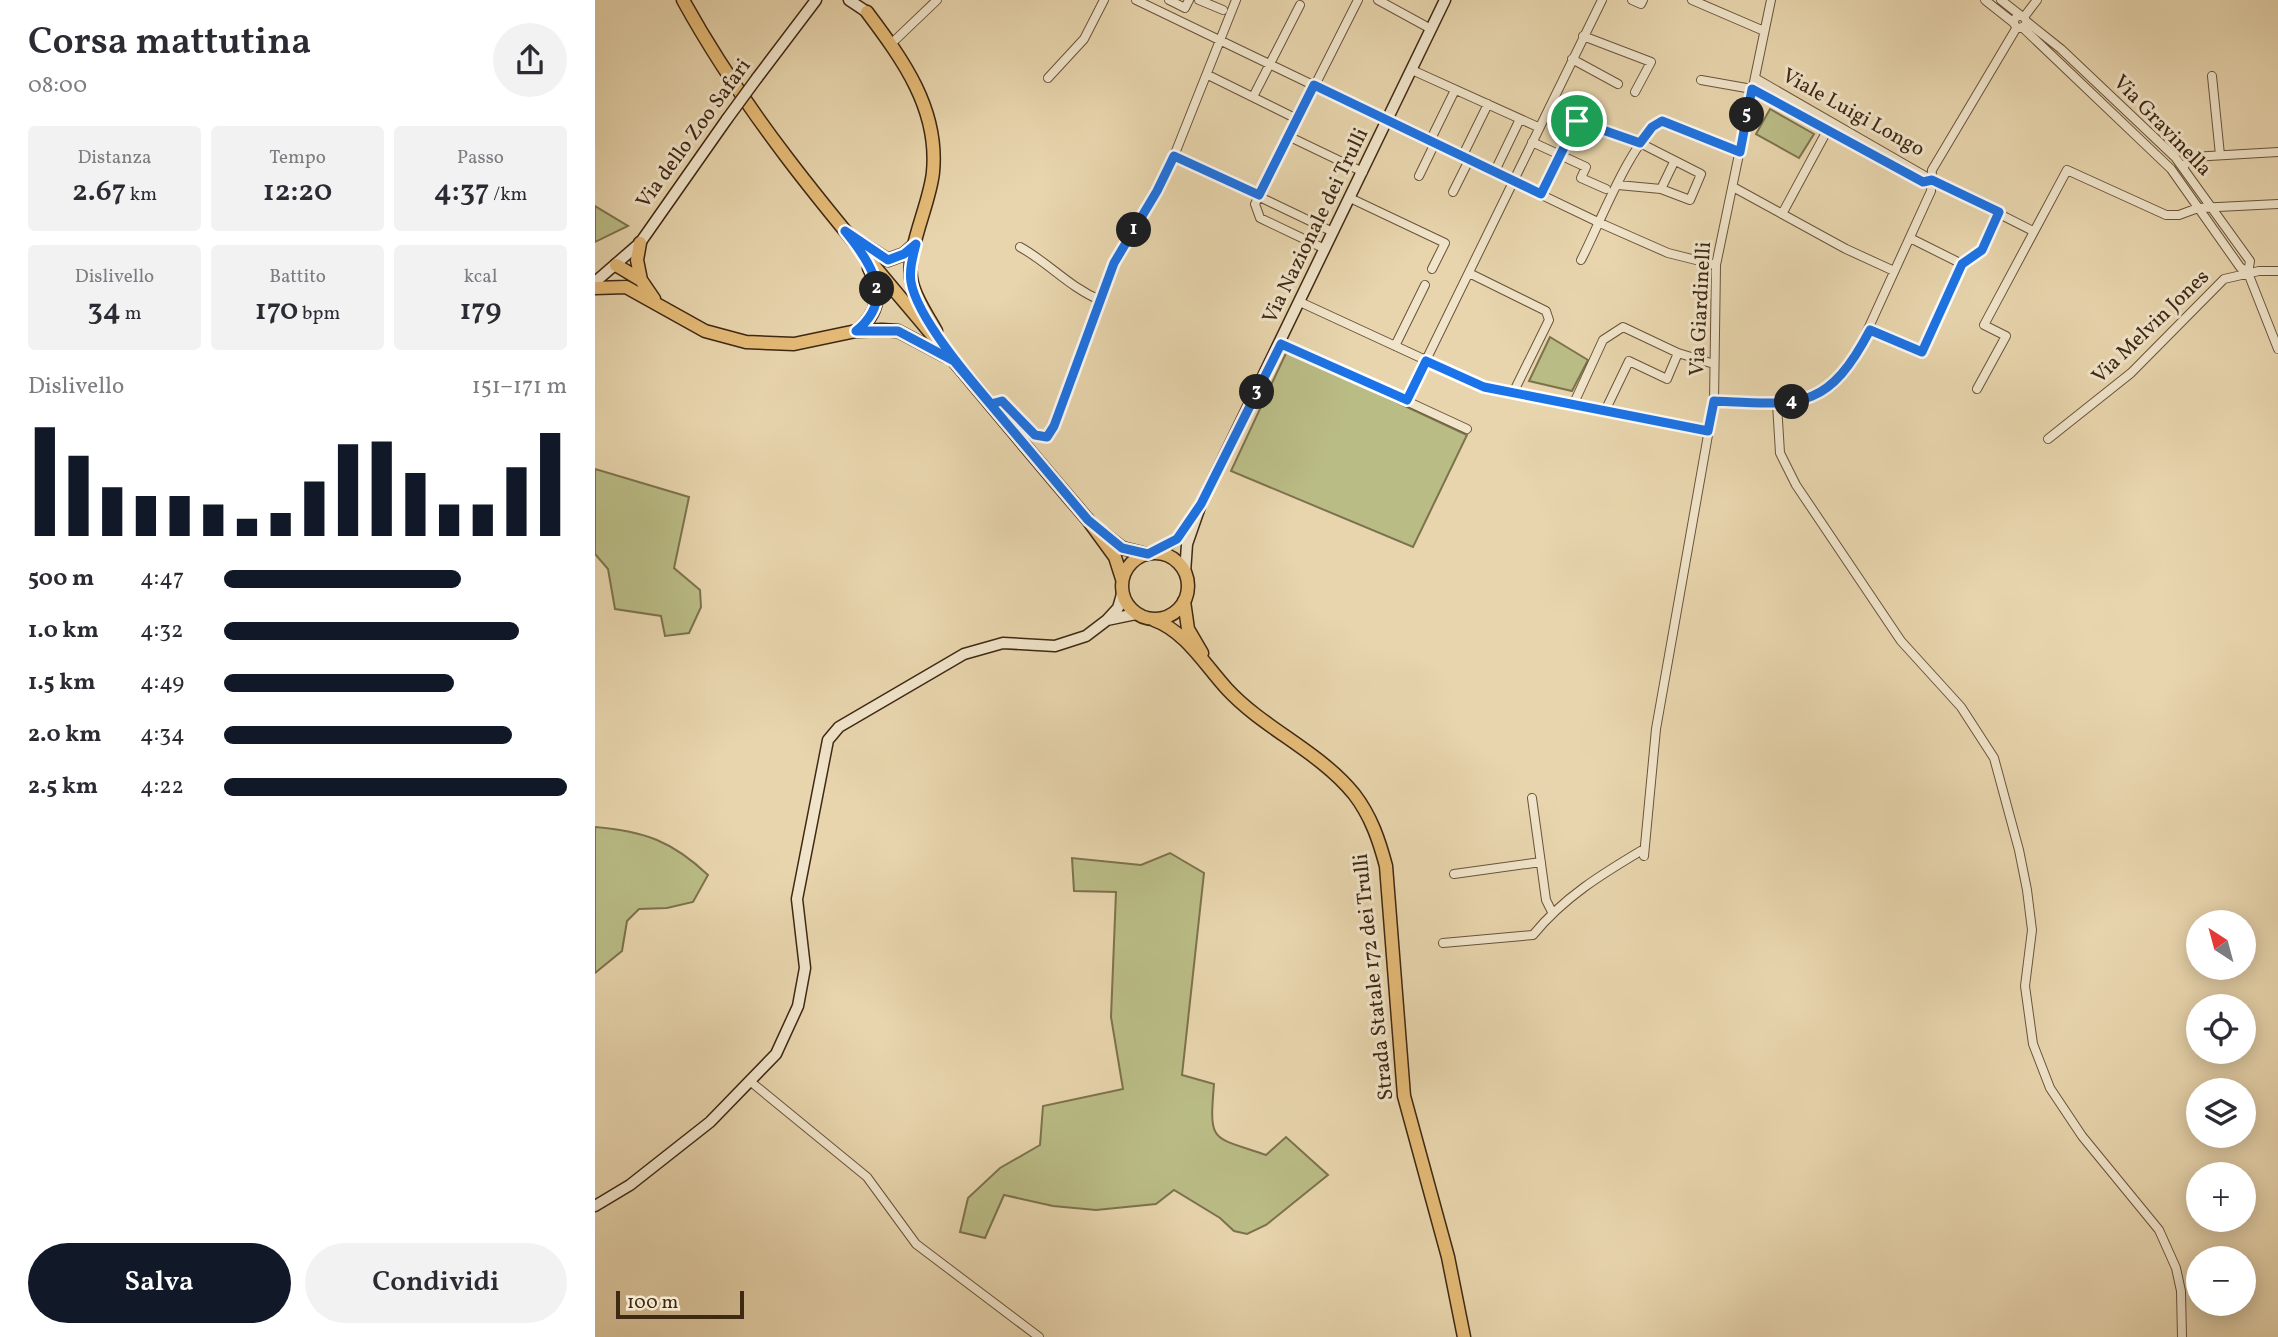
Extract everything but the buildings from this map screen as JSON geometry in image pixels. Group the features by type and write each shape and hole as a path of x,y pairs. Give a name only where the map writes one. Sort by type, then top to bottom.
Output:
{"main road":[{"path":"683,0 727,74 763,127 845,231 1088,520 1115,557 1122,579 1122,594 1136,614"},
{"path":"864,6 913,76 931,131 933,171 927,208 916,244 911,281 917,298 954,361"},
{"path":"845,231 888,260 904,254 916,244"},
{"path":"640,243 637,260 641,280 655,301"},
{"path":"856,331 870,320 878,301 877,284 861,250"},
{"path":"616,265 641,280"},
{"path":"616,265 619,277 626,287"},
{"path":"595,288 626,287 705,331 746,342 794,344 856,331 898,331 954,361"},
{"path":"1088,520 1122,548 1175,561 1185,573"},
{"path":"1122,579 1129,566 1151,554"},
{"name":"Strada Statale 172 dei Trulli","path":"1185,573 1188,587 1184,601 1188,629 1217,677"},
{"path":"1154,620 1169,617 1184,601"},
{"name":"Strada Statale 172 dei Trulli","path":"1136,614 1174,630 1240,702 1329,770 1353,793 1380,842 1386,866 1405,1096 1448,1257 1464,1337"}],"street":[{"path":"813,4 827,0"},
{"path":"849,0 864,6"},
{"path":"891,44 937,0"},
{"path":"1048,78 1084,39 1104,0"},
{"path":"1136,0 1151,3 1219,40 1600,223 1668,253 1716,265"},
{"path":"1169,0 1185,8 1188,0"},
{"path":"1199,0 1223,10"},
{"path":"991,404 1002,401 1035,435 1047,437 1054,426 1114,263 1157,191 1174,156 1236,0"},
{"path":"1325,249 1260,218 1255,209 1259,195 1288,136 1358,0"},
{"path":"1378,0 1431,29"},
{"name":"Via Nazionale dei Trulli","path":"1185,573 1187,544 1201,504 1389,121 1445,0"},
{"path":"1407,400 1602,0"},
{"path":"1632,0 1641,4 1643,0"},
{"path":"1692,0 1764,31"},
{"name":"Via Giardinelli","path":"1552,912 1590,880 1644,853 1656,729 1714,401 1716,265 1770,0"},
{"name":"Via Gravinella","path":"1985,0 2020,22 2061,49 2183,167 2250,261 2248,272 2241,267 2167,164 2020,22 2001,0"},
{"path":"1714,401 1777,404 1806,399 1834,385 1853,362 1910,238 1932,180 1932,170 2020,22 2037,0"},
{"name":"Via dello Zoo Safari","path":"595,282 640,243 727,118 813,4"},
{"path":"1255,93 1300,5"},
{"path":"1583,36 1651,62 1635,92"},
{"path":"1572,60 1618,84"},
{"path":"1412,70 1538,127"},
{"path":"1208,75 1297,119"},
{"path":"2212,76 2220,155"},
{"name":"Viale Luigi Longo","path":"1755,78 1932,180 2033,231"},
{"name":"Viale Luigi Longo","path":"1701,80 1752,89 1923,182 1932,180"},
{"path":"1419,176 1455,90"},
{"path":"1453,192 1488,104"},
{"path":"1493,173 1520,119"},
{"path":"1541,194 1577,121 1640,143 1701,174 1690,200 1661,189 1618,186"},
{"path":"1581,260 1640,143 1652,127 1662,121 1740,152"},
{"path":"1782,214 1832,121"},
{"path":"1288,136 1363,172"},
{"path":"1532,142 1586,167 1581,178 1605,190"},
{"path":"2183,167 2192,157 2278,152"},
{"path":"1174,156 1333,232"},
{"path":"1661,189 1674,162"},
{"path":"1977,389 2005,336 1984,325 2067,170 2166,215 2179,215 2198,208 2278,204"},
{"path":"1733,187 1846,249 1894,271"},
{"path":"1350,198 1445,243 1432,269"},
{"path":"1870,330 1922,352 1962,264 1982,250 1999,212"},
{"path":"1910,238 1962,264"},
{"path":"1020,247 1037,257 1076,290 1100,300"},
{"path":"2278,271 2248,272 2278,349"},
{"name":"Via Melvin Jones","path":"2048,439 2131,373 2211,289 2224,279 2248,272"},
{"path":"1469,273 1546,311 1549,320 1514,391"},
{"path":"1395,346 1425,285"},
{"path":"1300,302 1484,387 1708,431"},
{"path":"1574,403 1593,357 1612,332 1623,327 1678,353 1714,364"},
{"path":"1281,344 1467,429"},
{"path":"1605,411 1629,361 1667,379 1678,353"},
{"path":"1777,404 1780,453 1796,485 1901,641 1961,707 1994,758 2027,890 2032,930 2025,986 2033,1044 2050,1088 2082,1136 2159,1230 2176,1268 2181,1292 2182,1337"},
{"name":"Via Nazionale dei Trulli","path":"1151,554 1177,539 1201,504"},
{"path":"595,1206 630,1185 710,1122 776,1054 798,1006 805,968 797,899 828,740 839,727 964,654 1003,643 1055,646 1086,636 1118,608 1122,594"},
{"path":"1107,620 1136,614"},
{"path":"1443,943 1533,936 1552,912 1546,901 1532,798"},
{"path":"1454,874 1541,862"},
{"path":"751,1082 867,1177 916,1244 1039,1337"}],"green space":[{"path":"1770,109 1814,134 1799,158 1756,134"},
{"path":"595,206 628,226 595,242"},
{"path":"1550,337 1588,360 1572,391 1529,381"},
{"path":"1287,351 1467,435 1413,547 1231,471"},
{"path":"595,469 689,497 674,568 700,590 701,607 689,633 665,636 661,616 615,609 608,569 595,554"},
{"path":"595,827 628,831 656,840 682,854 708,875 693,902 667,908 639,909 627,921 622,951 595,973"},
{"path":"1170,853 1204,873 1182,1075 1214,1084 1212,1118 1217,1135 1224,1140 1266,1155 1286,1137 1328,1175 1266,1225 1247,1234 1234,1231 1220,1218 1174,1190 1156,1204 1096,1210 1053,1206 1004,1195 985,1238 960,1232 968,1198 1000,1168 1040,1145 1043,1106 1123,1089 1111,1017 1116,892 1074,891 1072,858 1141,865"}],"route":[{"path":"1577,121 1541,194 1314,85 1259,195 1174,156 1157,191 1114,263 1054,426 1047,437 1031,432 1002,401 991,404 954,361 917,298 911,281 911,263 916,244 904,254 888,260 845,231 861,250 877,284 878,301 870,320 856,331 898,331 954,361 1088,520 1122,548 1148,554 1155,553 1177,539 1185,530 1201,504 1281,344 1407,400 1426,361 1484,387 1708,431 1714,401 1777,404 1806,399 1834,385 1853,362 1870,330 1922,352 1962,264 1982,250 1999,212 1932,180 1923,182 1752,89 1740,152 1662,121 1652,127 1640,143 1577,121"}]}
